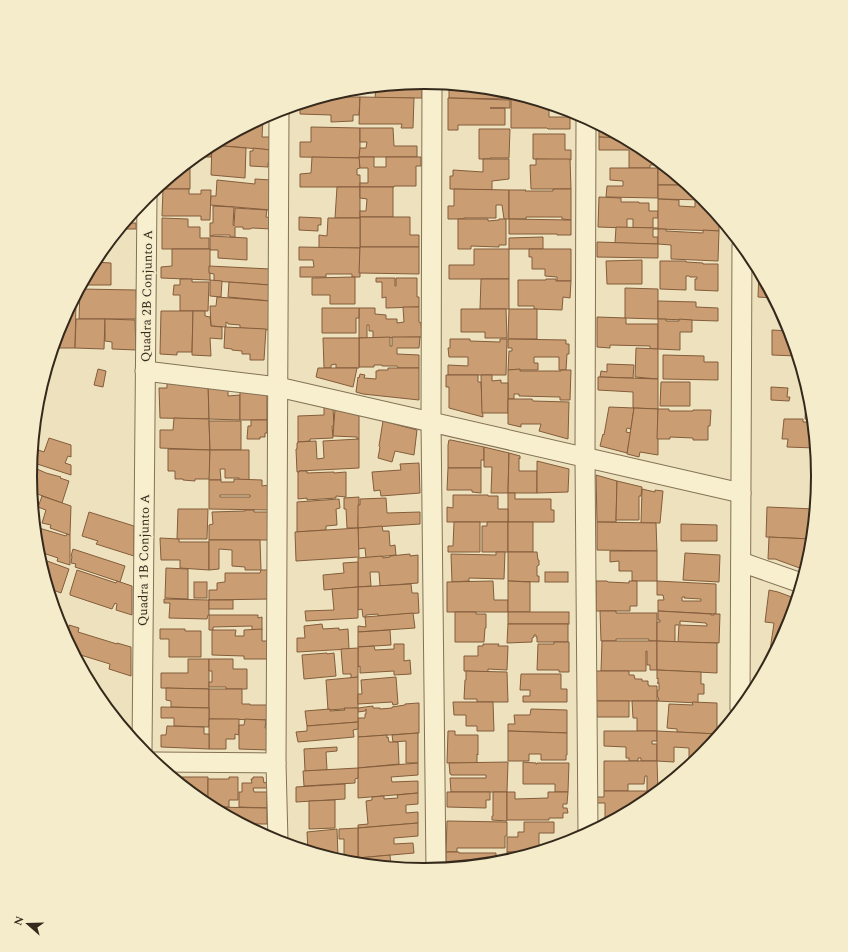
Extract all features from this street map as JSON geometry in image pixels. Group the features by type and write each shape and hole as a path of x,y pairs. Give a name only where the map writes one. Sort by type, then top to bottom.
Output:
{"street":[{"path":"432,89 431,422 436,863"},
{"path":"278,835 276,763 279,117"},
{"path":"586,125 585,458 588,826"},
{"name":"Quadra 2B Conjunto A","path":"145,371 147,205"},
{"path":"740,699 742,255"},
{"path":"145,371 278,387 741,493"},
{"name":"Quadra 1B Conjunto A","path":"142,741 145,371"},
{"path":"741,562 796,581"},
{"path":"163,762 276,763"}],"building":[{"path":"422,89 422,98 375,98 376,92"},
{"path":"449,90 475,92 510,99 449,98"},
{"path":"345,97 360,97 359,115 353,115 353,121 331,122 331,115 300,114 300,110 324,102"},
{"path":"360,97 414,98 413,128 401,128 402,124 359,124"},
{"path":"448,98 510,100 510,108 505,108 505,125 458,125 458,130 448,130"},
{"path":"511,99 549,110 549,117 570,117 570,129 511,128"},
{"path":"263,124 262,137 271,137 271,150 223,146"},
{"path":"311,127 360,128 360,158 300,157 300,142 311,142"},
{"path":"360,128 393,128 394,146 417,146 417,157 359,157 360,148 366,148 367,142 360,142"},
{"path":"479,129 510,129 509,158 479,159"},
{"path":"599,131 611,138 599,137"},
{"path":"533,134 565,134 565,150 571,150 571,160 533,159"},
{"path":"599,137 611,138 654,165 650,165 650,168 629,168 629,150 599,150"},
{"path":"223,146 246,148 245,178 211,175 212,152"},
{"path":"253,148 271,150 271,163 268,163 268,167 250,166 250,151 253,151"},
{"path":"211,153 211,157 205,157"},
{"path":"312,157 360,158 360,168 357,169 357,175 360,175 360,187 300,187 300,174 311,173"},
{"path":"359,157 374,157 374,167 386,167 386,157 421,157 421,166 416,166 416,186 360,187 360,183 368,183 368,168 360,168"},
{"path":"483,159 509,159 509,179 492,181 492,190 450,189 450,176 453,176 453,170 483,172"},
{"path":"536,159 570,159 571,189 531,189 530,165 536,165"},
{"path":"190,168 190,189 165,189"},
{"path":"610,168 658,168 658,198 606,197 607,186 623,186 623,181 610,180"},
{"path":"658,169 660,169 679,185 658,185"},
{"path":"255,179 271,180 271,210 210,205 211,196 216,196 217,180 255,184"},
{"path":"658,185 679,185 696,200 658,199"},
{"path":"337,187 360,187 360,218 335,218"},
{"path":"360,187 393,187 393,217 360,217 360,211 366,211 367,199 360,198"},
{"path":"165,189 189,189 189,194 201,194 201,190 211,190 210,220 201,220 201,216 162,216 163,190"},
{"path":"454,189 509,190 509,219 504,219 502,205 496,205 496,218 448,219 448,206 454,206"},
{"path":"553,189 571,189 571,220 562,219 562,217 526,217 526,219 509,219 509,190 553,191"},
{"path":"599,197 621,198 621,202 649,203 649,211 658,211 658,218 653,218 653,228 633,228 633,219 627,219 627,228 598,227"},
{"path":"658,199 679,200 679,206 695,207 696,200 719,226 719,231 658,229"},
{"path":"213,206 234,207 234,226 235,208 267,210 266,217 271,218 271,229 243,229 243,227 235,227 235,237 230,237 230,235 210,236 210,223 213,223"},
{"path":"299,217 321,218 321,225 318,225 318,231 299,230"},
{"path":"360,217 410,217 410,235 419,235 419,247 360,247"},
{"path":"162,218 188,219 188,227 200,227 200,238 209,238 209,249 162,249"},
{"path":"328,218 360,218 360,248 319,248 319,235 327,236"},
{"path":"458,219 488,219 488,221 506,219 506,245 499,245 499,247 471,246 471,249 458,249"},
{"path":"509,219 571,220 571,235 509,234"},
{"path":"132,222 136,223 136,229 126,229"},
{"path":"616,227 658,228 653,229 653,237 658,237 658,244 615,243"},
{"path":"658,229 666,229 666,231 703,233 703,230 719,231 718,261 671,259 671,245 658,244"},
{"path":"210,236 247,238 247,260 218,258 218,250 210,250"},
{"path":"543,237 543,249 509,249 509,238"},
{"path":"597,242 658,244 658,258 597,257"},
{"path":"299,247 360,248 360,277 352,277 352,274 326,274 326,277 300,277 300,267 314,267 313,260 299,260"},
{"path":"360,247 419,247 419,274 359,273"},
{"path":"172,249 210,249 210,280 161,278 161,267 172,266"},
{"path":"474,249 509,249 509,279 449,279 449,265 474,265"},
{"path":"529,249 571,249 571,281 557,281 557,277 545,276 545,269 532,269 532,257 529,257"},
{"path":"642,260 642,284 607,284 606,261"},
{"path":"660,261 686,261 703,264 718,264 718,291 695,290 695,279 697,279 697,277 689,276 686,276 686,290 660,289"},
{"path":"101,262 111,263 111,285 87,285"},
{"path":"209,266 270,269 270,285 214,281 214,274 209,273"},
{"path":"355,277 355,304 330,304 330,295 312,295 312,278"},
{"path":"376,278 395,278 396,286 396,278 417,278 417,297 419,297 419,307 386,308 386,297 382,298 382,282 376,282"},
{"path":"180,279 192,279 192,282 209,282 208,311 180,311 180,295 173,295 174,285 180,285"},
{"path":"481,279 509,279 509,309 480,309"},
{"path":"546,279 571,281 570,298 563,297 562,310 534,309 534,306 518,306 518,280"},
{"path":"210,280 222,281 221,297 210,296"},
{"path":"759,281 767,298 758,297"},
{"path":"229,282 270,285 270,301 228,297"},
{"path":"625,288 658,289 658,319 625,318"},
{"path":"85,289 136,290 137,319 79,319 80,300"},
{"path":"217,297 270,301 270,330 240,328 240,325 228,324 226,322 226,327 211,326 210,306 216,306"},
{"path":"658,301 696,302 696,307 718,308 718,321 658,319"},
{"path":"76,307 75,348 59,348 66,328"},
{"path":"403,307 419,307 419,322 421,323 422,337 373,338 373,331 369,331 369,325 367,325 367,338 359,338 359,308 375,308 375,314 386,315 386,319 397,319 397,323 404,322"},
{"path":"322,308 359,308 359,318 356,318 356,333 322,333"},
{"path":"461,309 506,309 507,338 485,338 485,332 461,332"},
{"path":"509,309 537,309 537,339 508,339"},
{"path":"161,311 193,311 192,352 177,352 177,355 160,354"},
{"path":"193,311 205,311 205,316 210,317 211,326 222,327 222,339 210,338 211,356 192,355"},
{"path":"597,317 626,318 626,324 658,324 658,349 650,349 650,346 610,345 610,348 597,347"},
{"path":"76,319 105,319 104,349 75,348"},
{"path":"105,319 135,320 136,350 112,349 112,342 105,341"},
{"path":"658,319 666,319 666,321 679,321 679,319 692,320 692,332 680,332 680,350 658,349"},
{"path":"225,327 266,329 264,360 250,360 250,354 242,354 242,351 224,348"},
{"path":"772,330 783,331 791,356 772,355"},
{"path":"390,337 390,346 392,346 392,337 420,337 419,348 397,348 397,354 419,355 419,368 398,368 397,366 382,365 374,365 374,367 359,367 359,338"},
{"path":"323,338 359,338 359,368 336,368 336,364 331,365 331,368 324,368"},
{"path":"450,339 500,342 500,339 507,339 506,375 448,375 448,365 468,366 468,357 449,357 448,348 450,348"},
{"path":"508,339 566,340 566,344 569,344 569,354 567,354 566,370 559,370 559,357 534,357 534,363 538,363 538,370 508,370 509,351 512,351 512,348 508,348"},
{"path":"636,348 658,349 658,379 635,377"},
{"path":"663,355 704,356 704,362 718,362 718,380 663,379"},
{"path":"607,364 634,365 633,378 600,377 601,371 607,372"},
{"path":"318,368 357,368 353,387 316,377"},
{"path":"388,368 419,368 419,400 356,392 358,377 359,378 360,374 365,375 364,378 376,379 376,371 388,370"},
{"path":"98,369 106,371 103,387 94,385"},
{"path":"520,369 520,371 571,370 570,400 560,400 560,397 519,396 519,394 514,394 514,399 508,399 508,370"},
{"path":"446,375 478,375 478,382 481,382 483,417 449,408 449,387 446,387"},
{"path":"481,375 492,375 492,381 501,380 501,383 508,383 508,413 482,413"},
{"path":"598,377 658,379 658,409 633,408 633,392 598,390"},
{"path":"167,379 208,381 209,419 160,418 159,388 167,388"},
{"path":"208,381 228,383 228,396 240,395 240,420 209,419"},
{"path":"661,382 690,382 690,406 660,406"},
{"path":"240,385 270,390 270,396 267,396 267,420 240,420"},
{"path":"771,387 788,388 787,397 790,397 789,401 771,400"},
{"path":"508,399 569,402 568,439 539,431 541,424 521,424 521,427 508,424"},
{"path":"324,406 333,408 333,438 310,439 310,441 298,442 298,416 324,415"},
{"path":"609,407 634,408 631,429 627,428 626,432 631,433 627,453 600,446 603,434 604,435"},
{"path":"634,408 658,409 658,455 640,452 639,457 627,454"},
{"path":"335,409 359,415 359,439 357,439 357,437 333,436"},
{"path":"658,409 669,409 669,411 711,410 710,426 708,426 708,440 670,437 670,439 657,439"},
{"path":"174,418 209,419 210,450 160,448 160,430 173,430"},
{"path":"784,419 803,419 803,422 808,422 810,448 787,447 788,439 782,439"},
{"path":"251,420 267,420 267,433 265,433 265,437 260,437 260,439 247,439 248,426 251,426"},
{"path":"209,421 241,421 241,450 210,450"},
{"path":"383,421 417,430 414,455 395,451 392,462 378,458"},
{"path":"49,438 71,445 71,457 68,456 65,463 71,465 71,475 37,464 38,450 44,452"},
{"path":"359,439 359,468 297,472 296,449 298,442 316,441 317,459 324,458 323,441"},
{"path":"449,440 484,447 484,460 481,460 481,468 448,468"},
{"path":"484,447 509,453 508,493 491,493 492,467 484,467"},
{"path":"168,449 210,450 210,479 195,479 195,481 175,479 175,471 168,471"},
{"path":"210,450 249,450 249,480 225,478 225,469 220,469 221,480 209,480"},
{"path":"509,453 520,456 519,471 537,471 537,493 508,493"},
{"path":"537,461 569,469 568,492 537,493"},
{"path":"419,463 420,493 381,496 380,490 374,491 372,472 401,470 400,464"},
{"path":"448,468 481,468 481,493 472,492 472,490 447,490"},
{"path":"37,469 69,481 62,503 38,494"},
{"path":"299,471 307,471 307,473 346,472 346,497 336,496 336,498 307,500 307,498 298,499"},
{"path":"596,475 617,481 616,522 597,522"},
{"path":"234,479 262,480 262,486 269,485 269,510 209,509 209,480 234,482","holes":["220,495 250,495 250,497 220,497"]},
{"path":"617,481 642,487 641,496 639,496 639,520 616,520"},
{"path":"642,489 655,492 655,490 663,491 660,523 641,523"},
{"path":"508,493 515,493 515,499 551,499 551,510 554,510 554,522 508,522"},
{"path":"453,495 498,496 498,509 508,509 508,522 447,522 447,507 453,508"},
{"path":"42,496 71,506 70,535 50,528 51,525 42,523 46,510 38,506"},
{"path":"359,497 358,528 347,528 344,498"},
{"path":"386,498 387,513 420,512 420,524 358,528 358,505 360,505 360,499"},
{"path":"339,499 340,508 336,509 337,525 326,526 326,530 297,532 297,502"},
{"path":"767,507 809,509 806,539 766,537"},
{"path":"178,509 208,509 207,539 177,539"},
{"path":"254,510 254,512 269,512 268,540 209,540 209,525 213,524 212,512"},
{"path":"89,512 134,526 134,556 96,544 98,541 82,536"},
{"path":"454,522 480,522 480,552 448,552 448,546 453,546"},
{"path":"487,522 508,522 508,552 482,552 482,526 487,526"},
{"path":"508,522 533,522 533,552 508,552"},
{"path":"597,522 656,523 657,551 597,550"},
{"path":"681,524 717,525 717,541 681,541"},
{"path":"382,526 383,531 389,531 390,546 395,545 396,555 366,558 365,548 358,549 358,528"},
{"path":"40,528 66,536 67,534 70,535 70,565 57,561 58,558 45,554"},
{"path":"358,528 359,557 296,561 295,532"},
{"path":"769,537 806,539 800,568 775,559 768,559"},
{"path":"160,538 179,539 179,542 209,542 209,570 180,568 180,560 161,560"},
{"path":"209,540 260,540 261,570 245,570 245,567 232,566 232,550 219,549 219,569 209,570"},
{"path":"73,549 125,566 120,582 75,567 76,564 71,563"},
{"path":"610,551 657,551 657,581 632,581 632,571 619,571 619,561 610,562"},
{"path":"496,552 505,552 504,579 469,578 469,581 452,582 451,554 496,555"},
{"path":"508,552 537,552 539,565 537,566 537,576 539,576 539,582 508,581"},
{"path":"685,553 720,555 719,582 683,580"},
{"path":"410,554 410,556 418,555 418,583 380,586 379,572 370,572 371,586 358,587 358,558 382,556 383,558"},
{"path":"46,561 69,569 61,593 55,591"},
{"path":"358,562 358,587 324,590 323,575 344,573 343,563"},
{"path":"166,568 188,569 188,599 165,598"},
{"path":"77,570 116,583 117,581 132,586 132,615 116,610 117,604 115,603 112,609 70,595"},
{"path":"261,570 269,570 270,599 209,600 209,590 217,590 217,583 225,582 225,573 260,573"},
{"path":"545,572 568,572 568,582 545,582"},
{"path":"493,581 494,600 508,600 508,612 447,612 447,582"},
{"path":"508,581 530,582 530,612 508,612"},
{"path":"596,581 629,583 629,581 637,581 637,606 630,606 630,611 596,611"},
{"path":"657,581 716,584 716,614 658,611 658,600 664,600 663,595 657,595","holes":["682,597 685,597 684,598 701,599 701,601 682,601"]},
{"path":"194,582 207,582 207,598 194,598"},
{"path":"411,584 412,593 418,593 419,613 378,616 378,614 366,615 366,617 363,617 362,609 358,610 358,587"},
{"path":"358,587 358,618 306,621 305,611 334,610 332,589"},
{"path":"769,590 791,597 782,624 770,648 774,623 765,622"},
{"path":"164,599 209,600 209,615 207,619 169,618 170,603 164,603"},
{"path":"209,600 233,600 233,609 209,609"},
{"path":"600,611 616,611 616,613 657,613 657,641 649,641 649,639 616,639 616,641 601,641"},
{"path":"658,611 711,615 720,614 719,643 678,642 679,625 675,625 675,642 657,641 657,622 660,622 660,620 658,620","holes":["680,621 706,623 707,626 680,625"]},
{"path":"455,612 476,612 476,614 486,614 484,642 455,642"},
{"path":"508,612 569,612 569,624 508,624"},
{"path":"413,613 415,628 358,632 358,626 366,627 365,617"},
{"path":"209,615 258,615 258,618 262,617 262,630 252,630 252,626 213,627 213,630 209,630"},
{"path":"322,624 323,629 348,629 349,649 297,652 297,638 305,638 304,626"},
{"path":"508,624 568,624 568,642 537,642 537,637 534,635 532,642 507,643"},
{"path":"69,625 79,628 78,632 131,647 131,676 109,669 110,664 82,655 69,630"},
{"path":"160,629 185,629 185,631 201,631 201,657 169,657 169,639 160,639"},
{"path":"262,629 262,641 268,641 268,659 244,659 244,656 212,655 212,630 236,630 235,636 244,636 244,630"},
{"path":"390,630 391,645 358,647 358,632"},
{"path":"602,641 657,641 657,670 650,670 650,665 647,665 646,651 646,671 601,671"},
{"path":"657,641 717,643 717,673 657,670"},
{"path":"554,642 569,642 569,672 559,672 559,670 537,670 538,644 554,644"},
{"path":"394,644 404,644 404,661 410,660 411,674 394,675 394,671 360,673 360,666 358,667 358,647 374,646 375,650 394,649"},
{"path":"483,644 499,644 498,646 508,646 507,670 488,669 488,672 464,671 464,656 478,656 478,646 483,646"},
{"path":"358,648 358,677 351,678 351,674 343,674 341,649"},
{"path":"334,653 336,676 304,679 302,655"},
{"path":"188,659 209,659 209,689 161,688 161,673 188,673"},
{"path":"209,659 233,659 233,669 247,669 247,689 209,687 209,682 212,682 212,671 209,671"},
{"path":"657,670 701,672 701,684 704,684 704,694 698,694 698,703 657,701 659,700 657,691 659,690 659,683 658,678 657,679"},
{"path":"466,671 507,672 508,702 477,702 477,699 464,699"},
{"path":"595,671 629,671 629,675 634,675 635,679 648,681 649,686 657,686 657,701 595,701"},
{"path":"521,674 561,674 561,689 567,689 567,702 523,702 523,696 530,696 530,690 520,690"},
{"path":"358,677 358,708 328,710 326,680"},
{"path":"396,677 398,704 393,705 392,702 358,704 358,694 362,694 361,680"},
{"path":"166,688 209,689 209,708 171,707 171,701 166,700"},
{"path":"209,689 242,689 242,704 269,705 269,720 209,719"},
{"path":"596,701 629,701 629,717 597,717"},
{"path":"632,701 657,701 657,731 637,731 637,718 633,718"},
{"path":"453,702 493,702 494,731 477,731 477,726 466,726 466,715 454,715"},
{"path":"692,702 717,703 717,729 713,734 677,732 677,729 667,728 669,704 693,705"},
{"path":"419,703 419,733 358,737 358,718 365,718 366,709 365,711 358,712 358,708 373,706 373,708 380,709"},
{"path":"161,707 209,708 209,727 174,726 174,718 161,718"},
{"path":"344,708 358,708 358,722 307,726 305,711 330,709 330,711 345,710"},
{"path":"531,709 567,710 567,733 508,731 508,724 515,724 514,715 530,715"},
{"path":"209,719 239,719 239,735 235,734 235,739 226,739 226,749 209,749"},
{"path":"245,719 266,720 265,728 269,728 269,750 239,749 239,725 244,725"},
{"path":"358,722 358,729 353,730 354,737 298,742 296,732 307,731 307,726"},
{"path":"167,726 204,727 204,734 209,734 209,749 161,747 161,735 166,735"},
{"path":"448,731 455,731 455,735 478,735 477,763 447,763"},
{"path":"508,731 567,733 566,760 541,760 541,754 529,754 529,761 508,761"},
{"path":"604,731 657,731 657,741 652,741 652,744 657,744 657,761 641,761 641,758 638,758 638,761 629,761 629,758 626,758 626,747 604,746"},
{"path":"657,731 713,734 689,758 689,748 674,747 674,762 657,761"},
{"path":"418,733 418,763 406,763 406,741 393,742 392,735"},
{"path":"387,735 389,742 398,742 399,764 358,768 358,737"},
{"path":"337,747 337,751 326,752 327,770 305,771 304,749"},
{"path":"604,761 657,761 658,785 649,791 647,791 647,776 645,776 644,784 628,784 628,791 604,791"},
{"path":"508,762 507,792 451,792 450,778 486,778 486,775 451,775 449,763"},
{"path":"523,762 536,764 569,763 568,792 555,792 555,784 523,784"},
{"path":"418,763 418,775 391,777 392,782 418,781 418,793 358,798 358,768"},
{"path":"358,768 358,778 355,779 355,783 304,786 303,771"},
{"path":"208,777 208,797 188,783 182,778"},
{"path":"229,777 238,777 238,800 229,800 229,807 224,807 208,797 208,779 229,779"},
{"path":"253,777 263,777 264,783 267,782 267,788 253,788 254,792 267,792 267,808 239,807 239,792 242,792 242,783 252,783 251,779 253,779"},
{"path":"345,784 345,799 296,802 296,787"},
{"path":"604,791 649,791 605,818 605,803 597,803 597,797 604,797"},
{"path":"447,792 490,792 490,800 486,800 486,808 447,807"},
{"path":"493,792 507,792 507,821 492,820"},
{"path":"507,792 515,792 515,799 548,798 548,792 568,792 567,804 563,804 563,808 567,808 568,813 563,813 563,818 549,818 549,820 507,820"},
{"path":"418,793 418,804 406,805 406,813 418,812 418,823 358,828 358,825 368,824 366,801 372,800 372,797 384,796 384,799 398,798 397,795"},
{"path":"335,800 335,828 309,829 309,801"},
{"path":"224,807 267,808 267,824 255,824"},
{"path":"447,821 507,822 505,848 457,848 457,852 446,852"},
{"path":"524,822 554,822 554,833 539,833 539,845 516,852 507,852 507,837 518,837 518,832 524,832"},
{"path":"418,823 418,836 394,838 394,844 413,843 414,853 358,858 358,828"},
{"path":"358,828 358,858 344,855 344,839 339,839 339,829"},
{"path":"337,829 338,853 308,845 307,832"},
{"path":"446,852 496,853 496,856 446,862"},
{"path":"390,855 391,861 373,860 360,858"}]}
